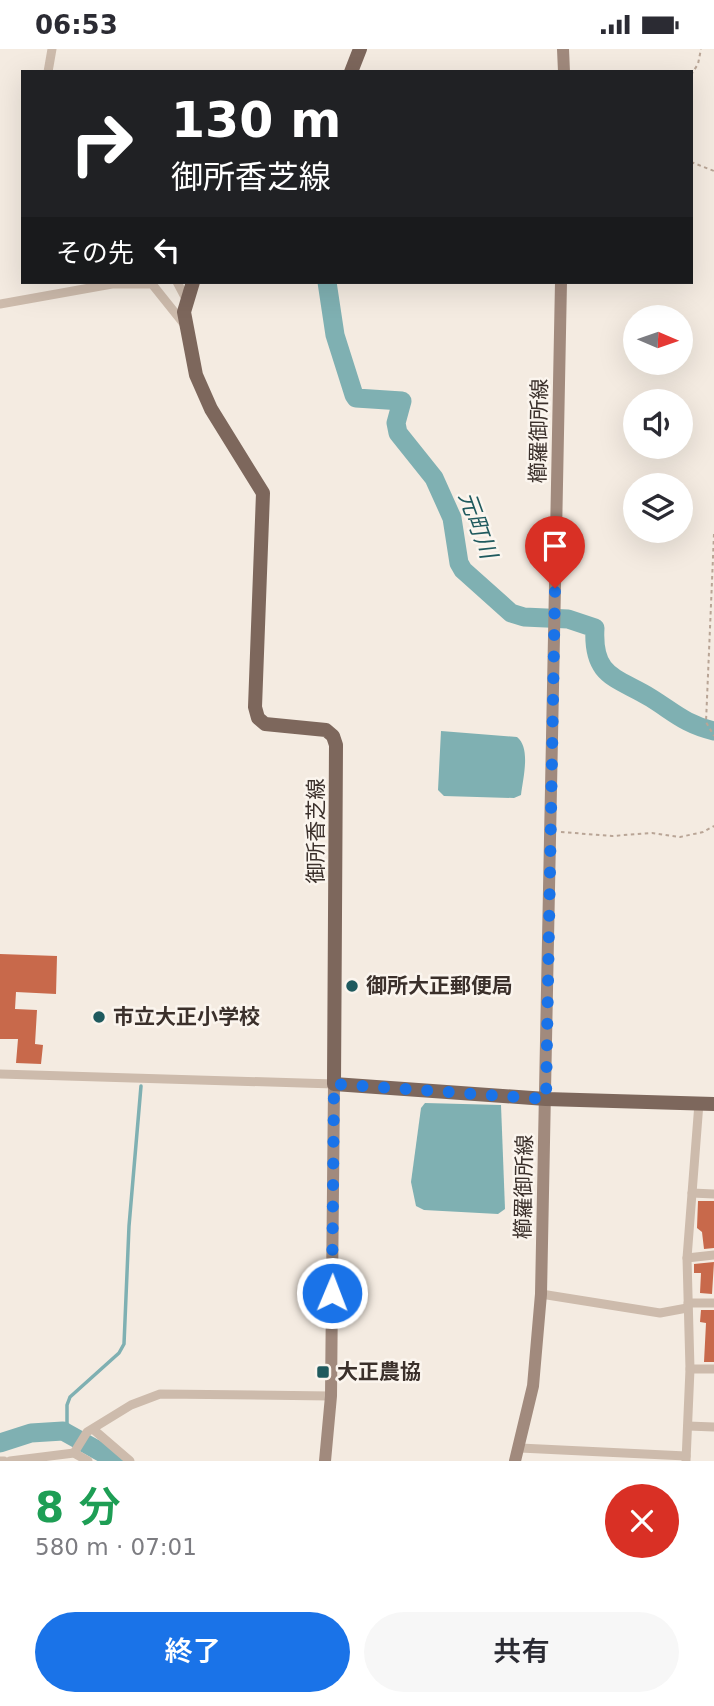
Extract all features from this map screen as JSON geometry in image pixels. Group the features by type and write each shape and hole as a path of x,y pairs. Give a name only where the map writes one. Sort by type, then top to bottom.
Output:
{"main road":[{"path":"352,70 360,49"},
{"path":"564,49 564,70"},
{"name":"御所香芝線","path":"192,284 186,299 185,325 196,375 263,493 256,626 255,708 258,718 265,724 326,730 333,736 336,745 334,1084"},
{"name":"櫛羅御所線","path":"515,1461 534,1386 541,1294 561,284"},
{"path":"326,1461 331,1396 334,1084 546,1099 706,1104"}],"street":[{"path":"48,70 52,49"},
{"path":"0,304 112,284 152,284 185,325"},
{"path":"178,284 186,299"},
{"path":"0,1074 334,1084"},
{"path":"520,1448 686,1459 690,1369 687,1258 692,1193 706,1104"},
{"path":"692,1193 714,1194"},
{"path":"687,1258 714,1255"},
{"path":"541,1294 660,1313 714,1303"},
{"path":"690,1369 714,1369"},
{"path":"74,1453 90,1431 131,1405 160,1394 331,1396"},
{"path":"688,1426 714,1427"},
{"path":"90,1431 130,1461"},
{"path":"10,1461 74,1453 89,1461"}],"path":[{"path":"693,72 698,64 701,49"},
{"path":"693,163 714,171"},
{"path":"714,534 706,722 714,737"},
{"path":"550,831 612,836 652,833 680,837 703,832 714,826"}],"water":[{"path":"441,731 517,737 524,748 525,756 521,795 514,798 444,796 438,790"},
{"path":"425,1103 501,1105 505,1209 498,1214 424,1210 416,1206 411,1182 421,1108"}],"building":[{"path":"0,954 57,956 56,994 16,992 15,1009 37,1010 35,1044 43,1045 41,1064 16,1063 18,1039 0,1039"},
{"path":"698,1201 714,1201 714,1248 704,1249 702,1232 697,1228"},
{"path":"714,1262 712,1294 700,1293 701,1273 694,1273 694,1264"},
{"path":"701,1310 714,1310 714,1362 704,1362 706,1323 700,1322"}],"waterway":[{"name":"元町川","path":"327,284 335,335 354,395 356,398 402,401 396,423 398,433 434,478 452,518 459,563 463,570 511,613 524,617 568,619 595,628 598,657 609,674 688,721 714,731"},
{"path":"80,1438 67,1424 70,1397 119,1353 124,1344 129,1226 141,1086"},
{"path":"0,1443 31,1433 63,1431 117,1461"}],"place":[{"name":"御所大正郵便局","path":"352,986"},
{"name":"市立大正小学校","path":"99,1017"},
{"name":"大正農協","path":"323,1372"}],"route":[{"path":"332,1293 334,1084 400,1091 546,1099 555,588"}]}
